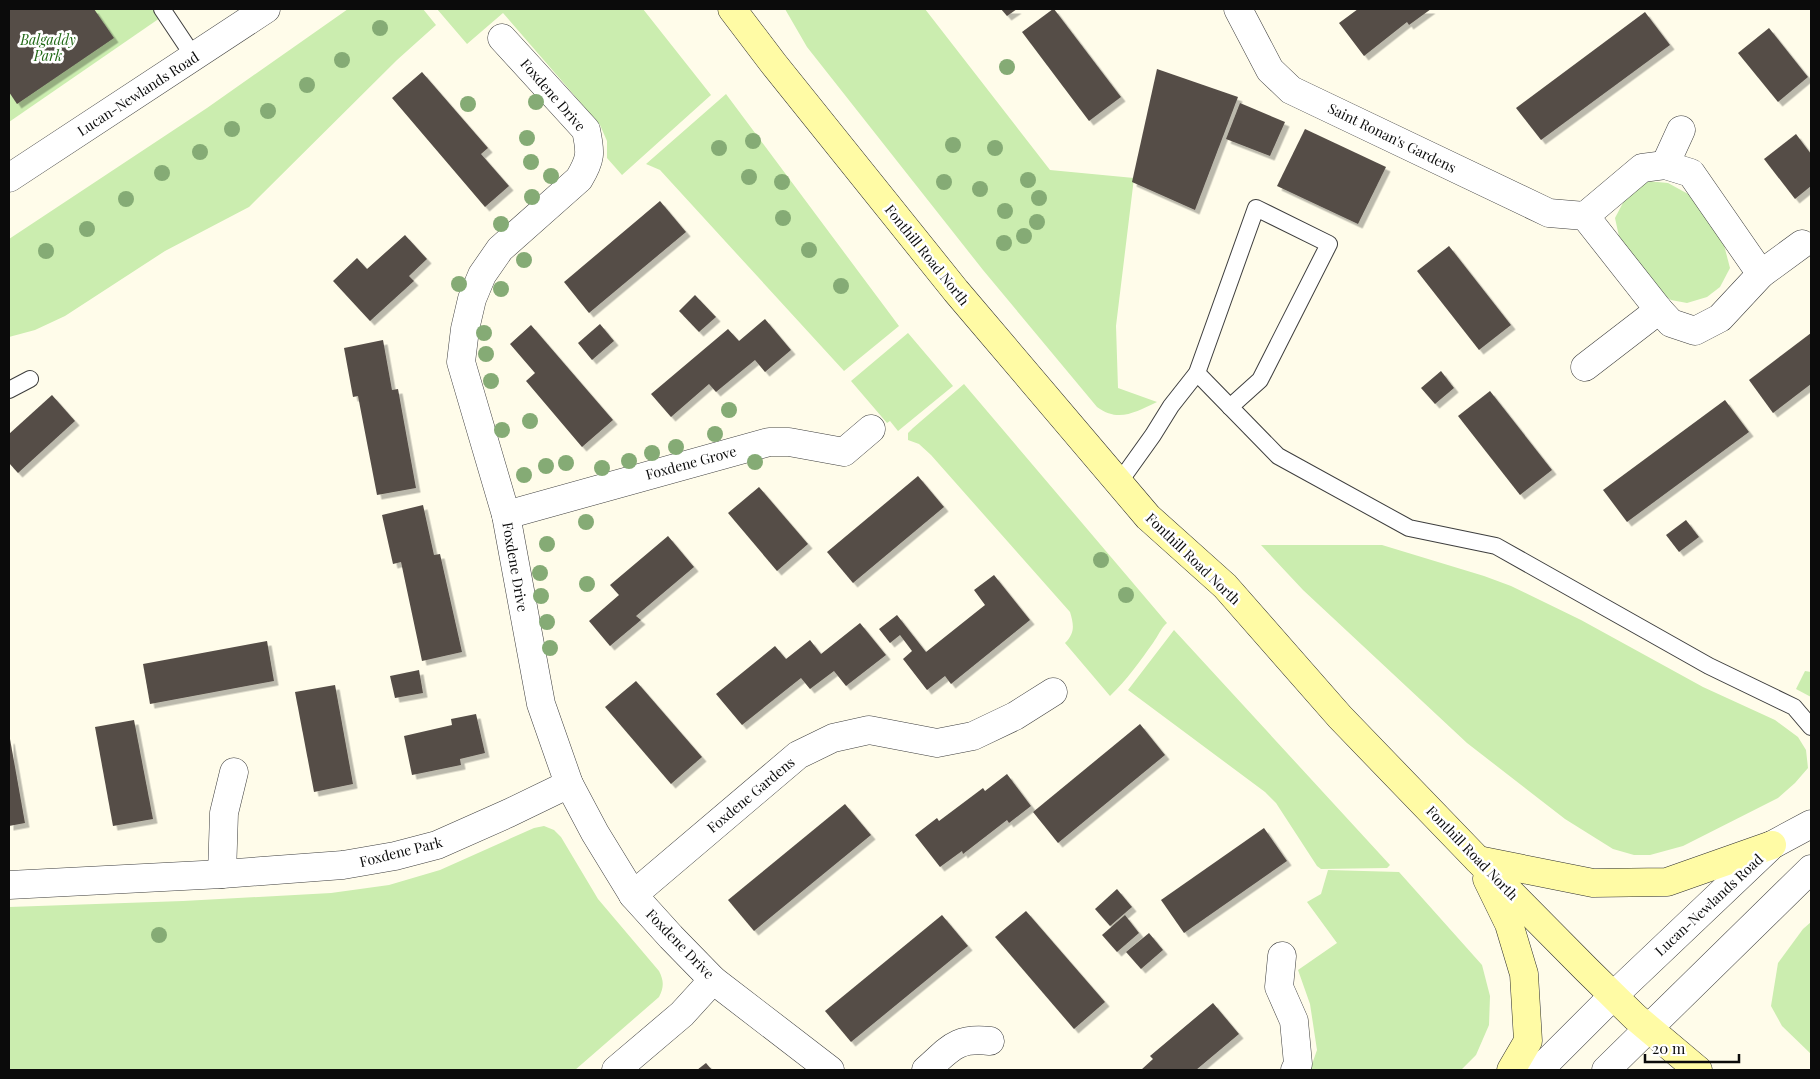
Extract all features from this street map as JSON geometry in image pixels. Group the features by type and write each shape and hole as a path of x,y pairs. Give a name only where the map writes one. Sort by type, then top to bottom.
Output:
{"main road":[{"name":"Fonthill Road North","path":"732,9 950,284 1148,517 1225,586 1340,717 1613,996 1698,1070"},
{"path":"1478,860 1593,883 1667,882 1772,845"},
{"path":"1478,860 1509,924 1524,974 1528,1041 1511,1070"}],"street":[{"name":"Lucan-Newlands Road","path":"9,178 266,9"},
{"name":"Saint Ronan's Gardens","path":"1238,9 1270,70 1292,90 1550,213 1585,216"},
{"name":"Foxdene Drive","path":"502,38 586,130 590,150 587,166 579,180 500,249 482,275 472,299 465,329 461,362 506,515 541,704 569,784 594,833 633,895 713,980 830,1070"},
{"path":"1665,165 1682,130"},
{"path":"1761,274 1691,173 1665,165 1642,168 1585,216 1671,323 1695,331 1720,318 1761,274 1802,244"},
{"path":"1585,368 1659,310"},
{"name":"Foxdene Grove","path":"506,515 769,442 789,442 844,452 871,429"},
{"name":"Foxdene Gardens","path":"633,895 798,756 833,738 869,730 937,743 973,736 1015,716 1053,692"},
{"path":"222,874 224,813 234,772"},
{"name":"Foxdene Park","path":"9,885 222,874 343,865 395,856 437,845 509,814 569,784"},
{"name":"Lucan-Newlands Road","path":"1539,1070 1613,996 1772,845 1811,824"},
{"path":"1606,1070 1811,868"},
{"path":"1282,956 1279,987 1294,1021 1298,1064 1295,1070"},
{"path":"616,1070 682,1014 713,980"},
{"path":"926,1070 956,1043 972,1039 990,1041"}],"lane":[{"path":"162,9 194,57"},
{"path":"1118,484 1196,373 1256,208 1329,244 1260,380 1230,407"},
{"path":"1196,373 1278,456 1409,528 1496,546 1709,666 1794,707 1811,727"},
{"path":"9,390 30,379"}],"green space":[{"name":"Balgaddy Park","path":"9,9 173,9 9,122"},
{"path":"348,9 423,9 436,25 397,60 249,207 165,251 65,316 35,330 9,337 9,239 207,108"},
{"path":"437,9 643,9 711,95 622,175 607,158 607,141 600,125 503,13 467,44"},
{"path":"785,9 925,9 1050,170 1134,178 1116,326 1118,388 1157,402 1134,412 1120,415 1105,412 1097,407 983,270 807,47"},
{"path":"726,94 899,326 844,371 660,170 646,164"},
{"path":"1646,181 1668,183 1690,195 1724,245 1730,268 1720,287 1707,297 1687,303 1671,300 1655,287 1620,241 1615,218 1626,197"},
{"path":"908,333 953,386 898,431 890,421 887,423 851,381"},
{"path":"964,384 1167,623 1133,670 1110,696 1065,643 1071,636 1073,629 1070,612 931,455 919,444 908,440 908,433 913,428"},
{"path":"1261,545 1382,545 1511,586 1581,620 1703,687 1775,720 1798,737 1806,750 1808,768 1778,798 1683,846 1650,855 1634,855 1613,849 1565,819 1467,743 1303,590"},
{"path":"1174,630 1390,865 1387,868 1321,869 1317,866 1276,803 1265,792 1128,690"},
{"path":"1805,671 1811,672 1811,697 1796,689"},
{"path":"544,826 554,830 561,837 598,899 659,971 663,981 659,997 575,1070 9,1070 9,907 183,901 331,893 389,885 440,870 534,828"},
{"path":"1328,870 1399,872 1482,965 1490,996 1489,1025 1476,1055 1461,1070 1310,1070 1317,1050 1310,1004 1298,970 1337,943 1307,902 1321,894"},
{"path":"1811,922 1811,1054 1782,1026 1771,1006 1778,963 1803,929"}],"building":[{"name":"Balgaddy Park","path":"9,9 94,9 114,38 17,104 9,92"},
{"path":"1001,9 1017,9 1007,16"},
{"path":"1053,9 1121,97 1089,121 1022,32"},
{"path":"1358,9 1431,9 1409,25 1407,22 1364,56 1339,23"},
{"path":"1645,12 1670,45 1541,140 1516,108"},
{"path":"1769,28 1808,77 1778,102 1738,53"},
{"path":"1157,69 1238,97 1195,210 1132,182"},
{"path":"422,72 488,148 481,154 509,186 485,207 392,98"},
{"path":"1240,103 1285,122 1270,156 1226,139"},
{"path":"1305,129 1386,167 1358,224 1277,186"},
{"path":"1796,134 1811,154 1811,186 1795,199 1764,159"},
{"path":"660,201 686,232 589,313 564,282"},
{"path":"405,235 427,259 409,276 414,281 370,321 333,281 357,258 367,269"},
{"path":"1449,246 1511,325 1479,350 1417,271"},
{"path":"695,295 716,317 699,332 679,311"},
{"path":"765,319 791,350 765,372 755,360 716,392 709,384 671,417 651,394 728,329 739,341"},
{"path":"600,324 614,341 592,360 578,343"},
{"path":"531,325 613,420 582,447 526,381 535,373 510,344"},
{"path":"1811,333 1811,384 1773,413 1749,380"},
{"path":"383,340 392,390 398,389 416,488 377,495 358,396 353,397 344,348"},
{"path":"1441,371 1454,388 1435,404 1421,388"},
{"path":"1490,391 1552,470 1520,495 1458,416"},
{"path":"52,395 75,421 18,473 9,463 9,434"},
{"path":"1725,400 1749,432 1627,522 1603,490"},
{"path":"918,476 944,507 853,583 827,552"},
{"path":"759,487 808,544 777,571 728,513"},
{"path":"423,505 434,555 440,554 462,652 422,661 401,562 393,564 382,515"},
{"path":"1686,520 1699,537 1679,552 1666,535"},
{"path":"668,536 694,567 636,616 641,620 610,646 589,621 619,595 610,585"},
{"path":"994,575 1030,620 951,684 945,676 927,690 903,659 912,651 900,635 890,643 879,629 897,615 926,652 985,605 974,590"},
{"path":"860,623 886,655 846,686 834,671 810,689 801,678 742,725 716,694 775,646 786,659 810,640 821,654"},
{"path":"267,641 274,681 150,704 143,664"},
{"path":"419,670 423,693 395,698 390,676"},
{"path":"636,681 702,757 671,784 605,707"},
{"path":"335,685 353,784 314,792 295,692"},
{"path":"476,714 485,753 460,759 461,765 412,775 404,736 452,725 451,719"},
{"path":"134,720 153,819 113,826 95,727"},
{"path":"1140,724 1165,755 1058,843 1033,812"},
{"path":"9,740 25,823 9,826"},
{"path":"1007,774 1031,806 1009,823 1007,820 963,854 962,851 940,867 915,835 937,818 939,821 983,788 985,791"},
{"path":"845,804 871,835 754,931 728,900"},
{"path":"1264,828 1287,861 1184,933 1161,900"},
{"path":"1117,889 1132,907 1110,926 1095,909"},
{"path":"1026,911 1105,1002 1074,1029 995,937"},
{"path":"942,915 968,946 851,1042 825,1011"},
{"path":"1125,915 1139,933 1117,952 1102,935"},
{"path":"1149,933 1163,950 1141,969 1126,952"},
{"path":"1213,1003 1239,1034 1196,1070 1141,1070 1153,1059 1150,1056"},
{"path":"706,1063 712,1070 697,1070"}]}
